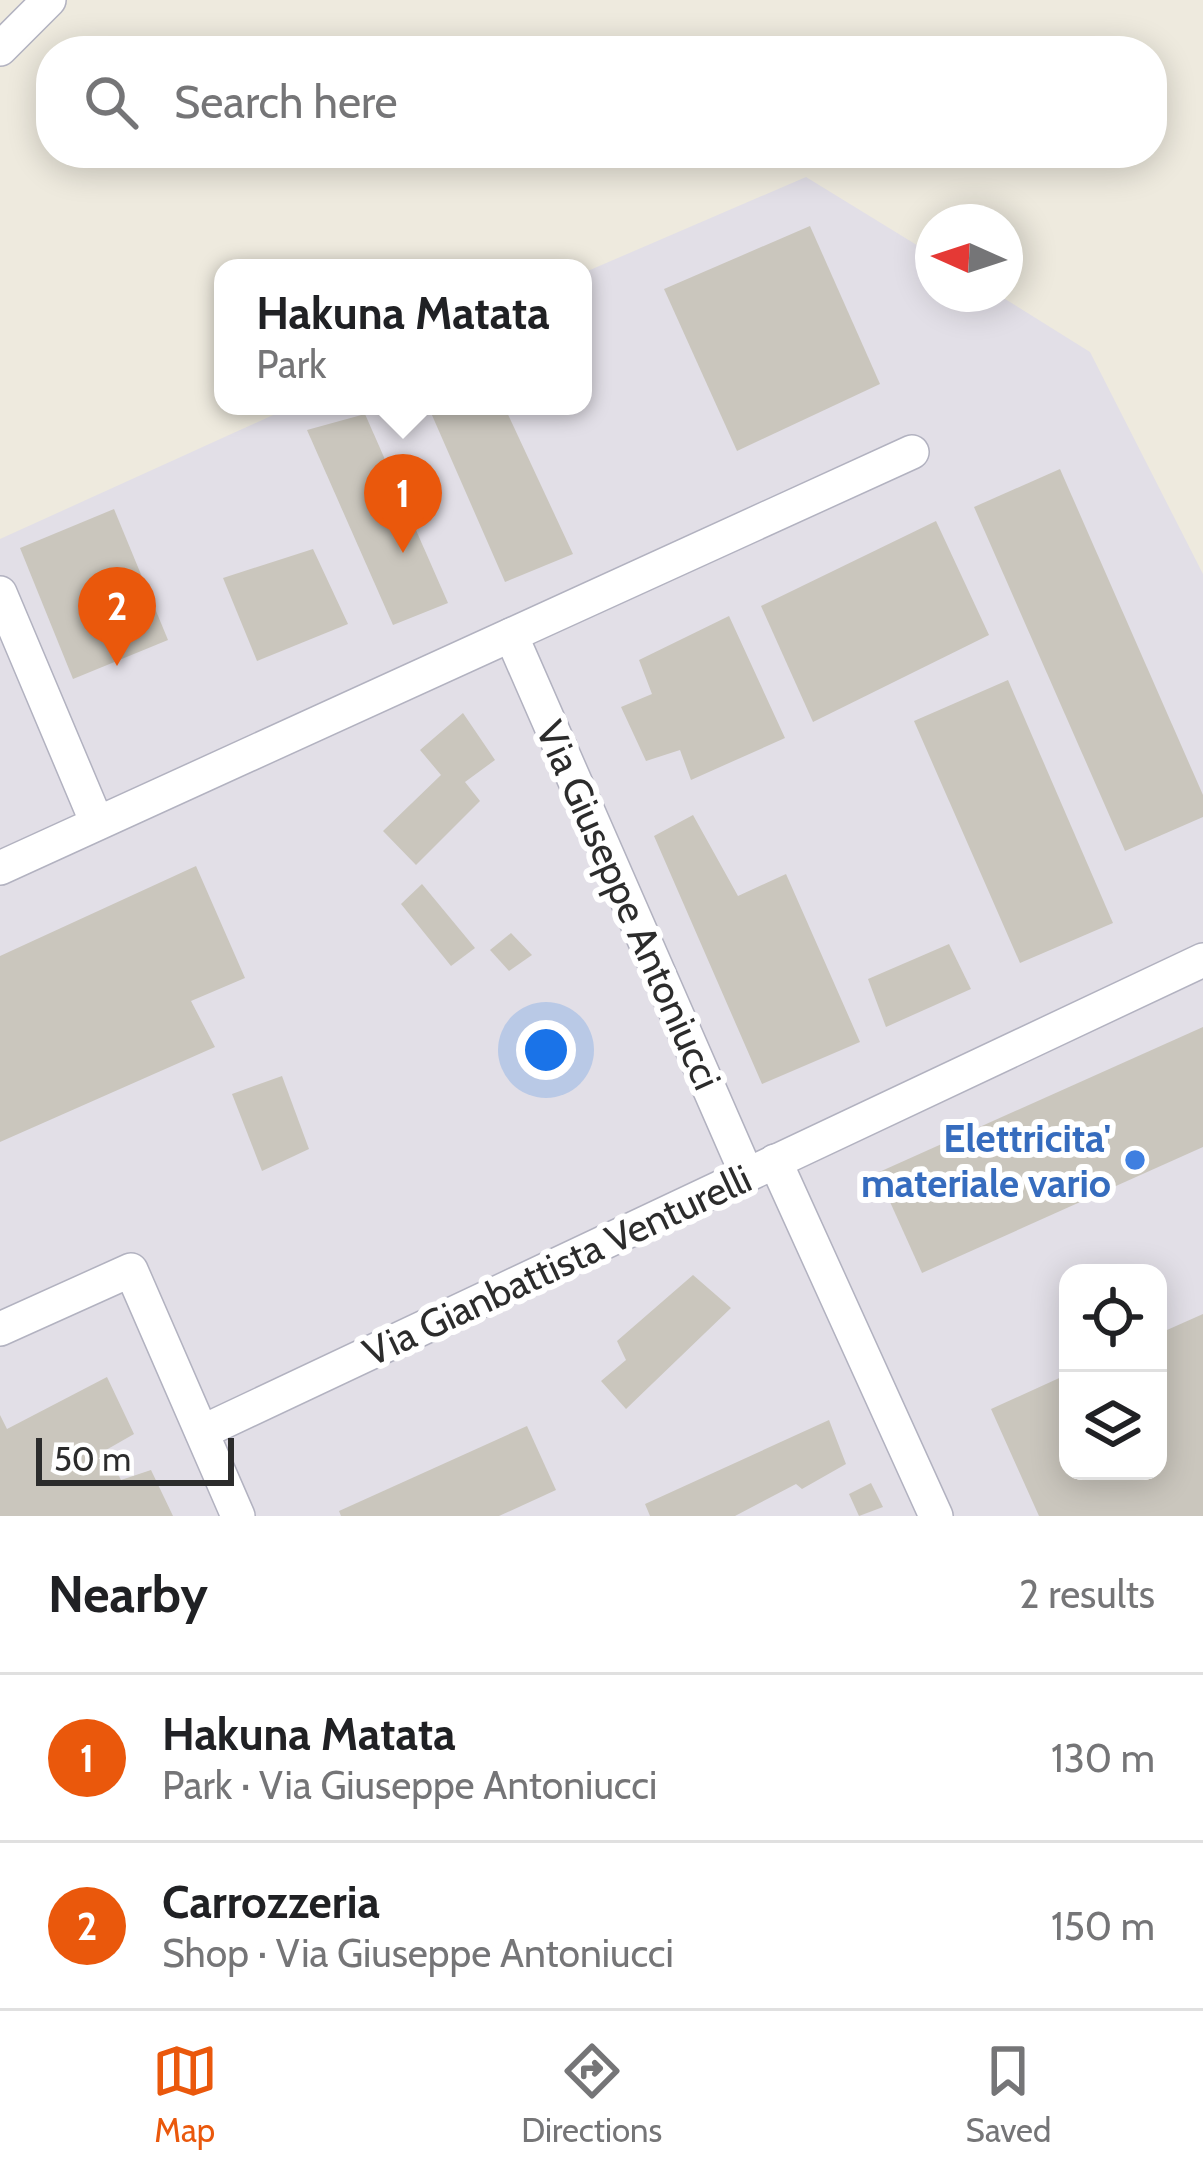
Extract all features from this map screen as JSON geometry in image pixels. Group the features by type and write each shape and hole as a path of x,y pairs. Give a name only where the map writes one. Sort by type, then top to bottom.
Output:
{"street":[{"path":"0,49 49,0"},
{"path":"0,868 912,452"},
{"path":"0,593 98,823"},
{"name":"Via Giuseppe Antoniucci","path":"511,635 761,1168 936,1516"},
{"name":"Via Gianbattista Venturelli","path":"202,1432 1203,960"},
{"path":"0,1329 131,1270 238,1516"}],"shaded area":[{"path":"806,177 915,244 915,312 1023,310 1090,352 1203,574 1203,1516 0,1516 0,539 273,415 592,415 592,269"}],"building":[{"path":"810,226 880,384 737,451 664,289"},
{"path":"365,415 448,603 393,625 307,430"},
{"path":"432,415 508,415 573,554 505,582"},
{"path":"1060,469 1203,795 1203,817 1125,851 974,507"},
{"path":"114,509 168,640 73,679 20,548"},
{"path":"936,521 989,635 813,722 761,606"},
{"path":"313,549 348,624 257,661 223,578"},
{"path":"729,616 785,738 691,780 680,750 646,761 621,707 652,694 639,660"},
{"path":"1008,680 1113,923 1020,963 914,721"},
{"path":"463,713 495,760 465,782 480,801 416,865 383,831 441,775 420,750"},
{"path":"693,815 738,896 786,874 860,1042 762,1084 654,836"},
{"path":"196,866 245,978 191,1001 215,1047 0,1142 0,956"},
{"path":"422,884 475,948 451,966 401,904"},
{"path":"511,933 532,955 509,971 490,950"},
{"path":"949,944 971,989 886,1027 868,979"},
{"path":"1203,1027 1203,1147 922,1273 877,1173"},
{"path":"282,1076 309,1149 262,1171 232,1094"},
{"path":"693,1275 731,1308 626,1409 601,1381 626,1360 617,1341"},
{"path":"1203,1314 1203,1516 1039,1516 991,1409 1059,1378 1059,1480 1167,1480 1167,1330"},
{"path":"107,1377 134,1434 106,1450 121,1480 151,1470 173,1516 0,1516 0,1415 7,1429"},
{"path":"829,1420 846,1464 802,1489 796,1484 735,1516 650,1516 645,1504"},
{"path":"527,1426 556,1490 499,1516 341,1516 339,1511"},
{"path":"871,1483 883,1507 859,1516 849,1494"}],"place":[{"name":"Hakuna Matata","path":"403,553"},
{"name":"Carrozzeria","path":"117,666"},
{"name":"Elettricita' materiale vario","path":"1135,1160"}]}
